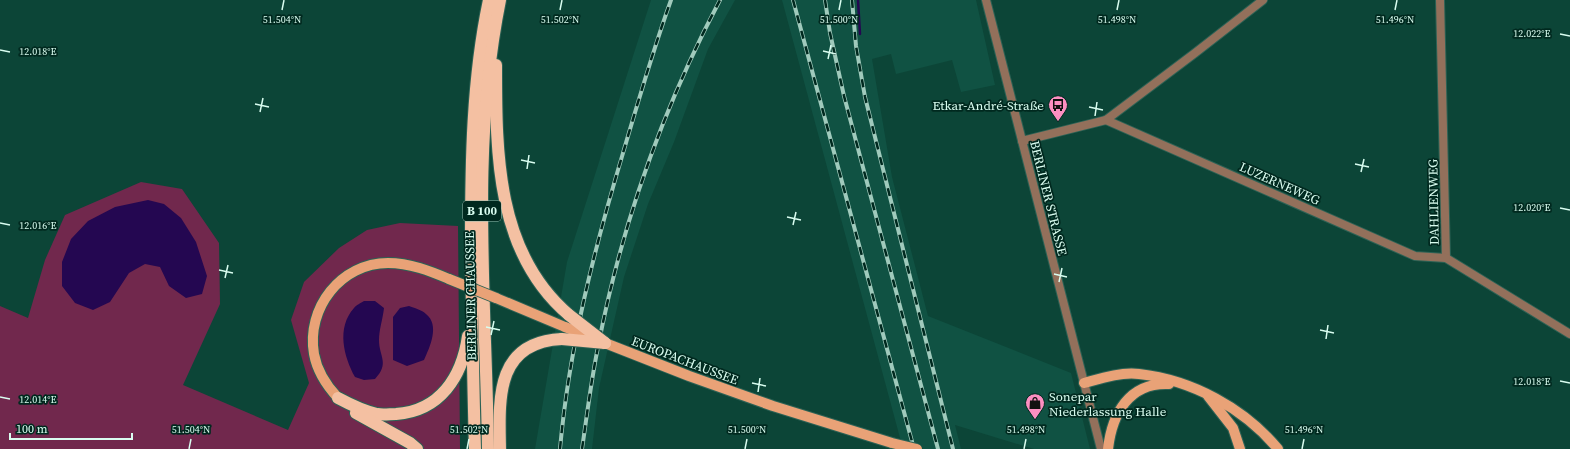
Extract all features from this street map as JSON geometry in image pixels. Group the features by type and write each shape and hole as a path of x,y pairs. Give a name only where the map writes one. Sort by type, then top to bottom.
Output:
{"highway":[{"name":"BERLINER CHAUSSEE","path":"474,449 471,199 473,116 475,84 489,0"},
{"name":"BERLINER CHAUSSEE","path":"488,449 482,155 487,86 500,0"},
{"path":"496,24 496,114 498,160 505,202 512,226 523,257 541,287 556,304 567,321 605,343"},
{"path":"338,398 357,409 379,415 404,413 426,406 442,394 454,381 462,363 472,305"},
{"path":"500,449 501,390 507,372 515,358 529,347 547,340 562,339 605,343"},
{"path":"338,398 351,410 410,443 417,449"}],"main road":[{"path":"338,398 327,386 319,372 314,354 312,334 316,316 324,298 337,283 351,273 366,266 387,263 406,264 425,269 496,298 567,321"},
{"name":"EUROPACHAUSSEE","path":"605,343 689,376 773,406 892,443 917,449"},
{"path":"1084,383 1116,375 1138,374 1185,385 1222,401 1260,429 1278,449"},
{"path":"1108,449 1109,436 1115,418 1121,407 1135,393 1157,383 1185,385"},
{"path":"1207,395 1233,428 1240,449"}],"street":[{"name":"BERLINER STRASSE","path":"986,0 1101,449"},
{"path":"1022,141 1106,120 1195,54 1262,0"},
{"name":"DAHLIENWEG","path":"1440,0 1446,258 1570,334"},
{"name":"LUZERNEWEG","path":"1106,120 1415,256 1446,258"}],"shaded area":[{"path":"651,0 735,0 708,49 674,142 648,204 624,277 599,388 592,449 535,449 567,262"},
{"path":"782,0 976,0 995,85 961,92 952,60 896,74 891,54 872,59 892,177 928,316 1071,373 1090,449 1034,449 955,425 961,449 903,449"},
{"path":"141,182 182,189 219,243 220,304 183,385 288,430 309,383 291,320 304,282 339,248 367,230 400,223 458,226 460,449 0,449 0,306 28,318 45,260 65,215"},
{"path":"148,200 164,204 181,218 196,242 207,276 202,294 186,298 169,286 160,267 145,264 129,273 110,302 93,310 75,303 62,286 62,262 71,239 88,221 115,207"},
{"path":"364,301 375,301 384,308 379,340 383,360 382,369 375,379 364,380 355,377 351,369 345,352 344,333 348,316 357,305"},
{"path":"409,306 426,314 430,319 433,330 431,343 424,360 407,366 393,360 393,317 400,308"}],"waterway":[{"path":"858,0 860,34"}],"railway":[{"path":"560,449 564,411 576,337 602,226 640,95 671,0"},
{"path":"582,449 598,347 619,257 632,213 662,126 699,41 720,0"},
{"path":"793,0 914,449"},
{"path":"825,0 830,33 844,96 938,449"},
{"path":"852,0 856,46 865,97 953,449"}],"place":[{"name":"Etkar-André-Straße","path":"1058,122"},
{"name":"Sonepar Niederlassung Halle","path":"1035,420"}]}
